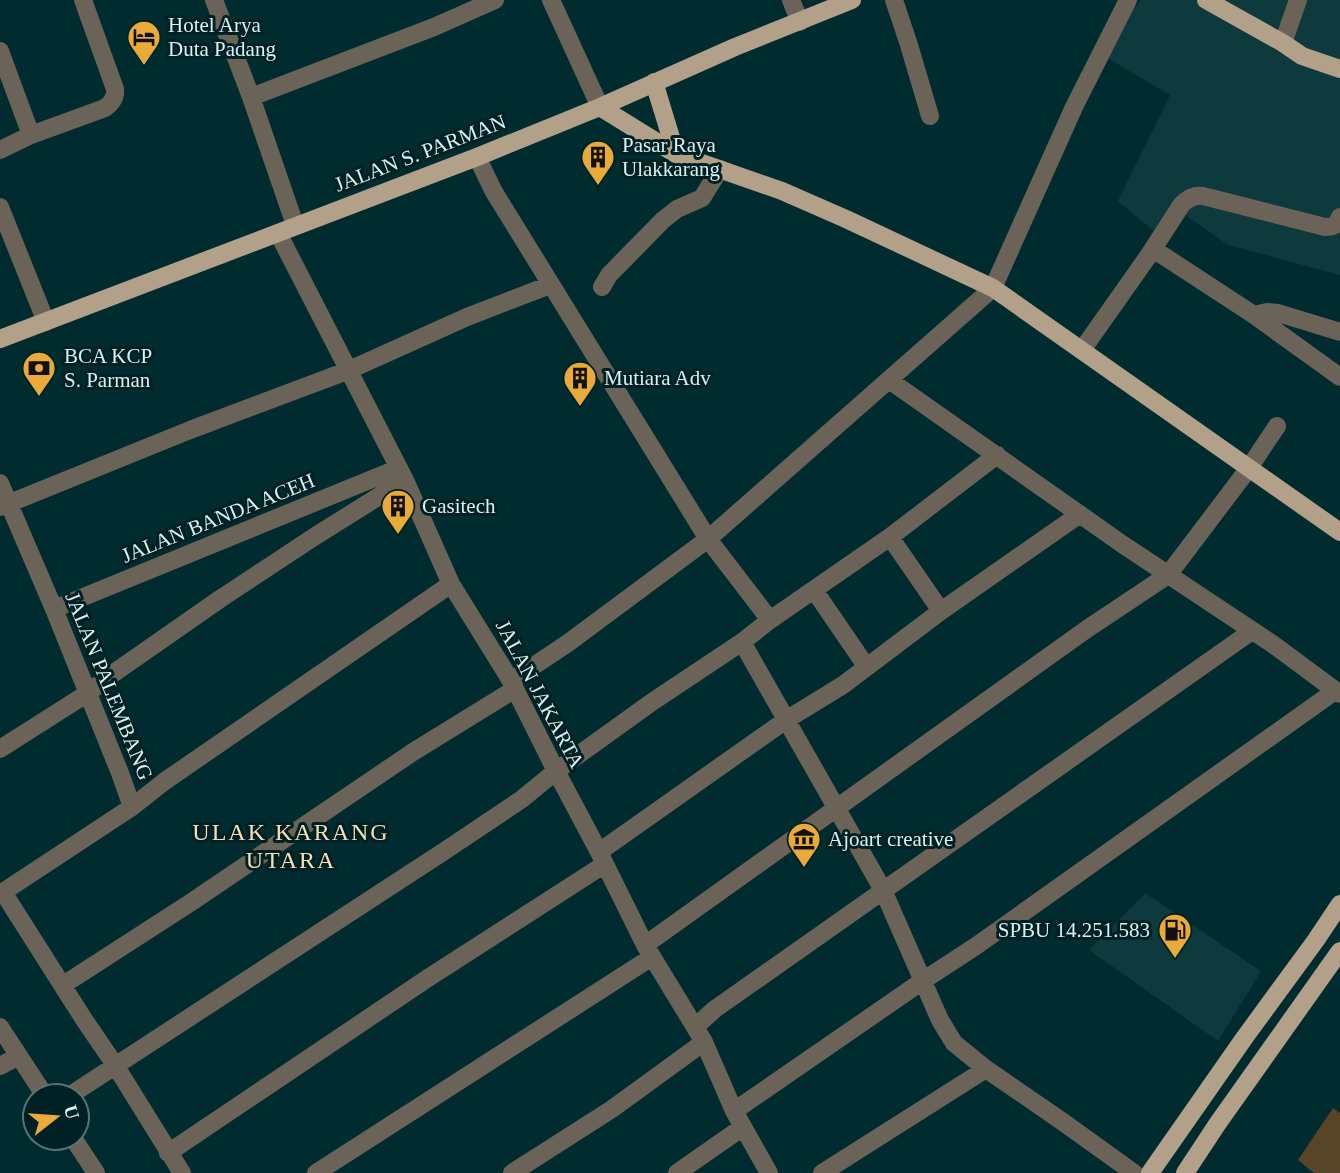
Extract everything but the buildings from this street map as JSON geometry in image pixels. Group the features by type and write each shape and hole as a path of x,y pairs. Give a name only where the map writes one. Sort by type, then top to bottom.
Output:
{"main road":[{"name":"JALAN S. PARMAN","path":"0,339 477,157 852,0"},
{"path":"1206,0 1302,56 1340,69"},
{"path":"654,82 676,154"},
{"path":"600,107 676,154 782,191 993,288 1340,532"},
{"path":"1150,1173 1340,904"},
{"path":"1185,1173 1340,951"}],"street":[{"path":"0,150 105,108 114,98 115,89 83,0"},
{"path":"214,0 295,225"},
{"path":"251,97 434,27 495,0"},
{"path":"551,0 600,107"},
{"path":"791,0 800,22"},
{"path":"894,0 930,116"},
{"path":"62,985 191,903 513,685 708,539 993,288 1074,107 1128,0"},
{"path":"1283,43 1298,0"},
{"path":"0,51 32,135"},
{"path":"477,157 494,192 550,285 708,539 770,620"},
{"path":"602,287 609,275 663,220 677,209 702,198 720,169"},
{"path":"1082,350 1188,198 1196,195 1325,227 1335,225 1340,217"},
{"path":"0,207 46,322"},
{"name":"JALAN JAKARTA","path":"278,233 402,474 452,584 513,685 649,951 704,1042 738,1119 769,1173"},
{"path":"1153,250 1255,315 1340,377"},
{"path":"4,505 347,370 467,317 550,285"},
{"path":"1255,315 1278,313 1340,332"},
{"path":"677,1173 738,1119 924,980 1337,692 1293,658 1168,575 889,380"},
{"path":"326,1171 649,951 836,808 1076,637 1168,575 1249,468 1277,426"},
{"path":"90,1082 522,799 556,771 652,702 890,537 997,455"},
{"path":"0,749 88,693 402,474"},
{"name":"JALAN BANDA ACEH","path":"54,609 402,474"},
{"name":"JALAN PALEMBANG","path":"0,483 4,505 54,609 132,807 1,891 182,1173"},
{"path":"169,1153 602,858 786,720 843,685 941,611 1080,514"},
{"path":"890,537 941,611"},
{"path":"132,807 166,780 452,584"},
{"path":"814,590 866,666"},
{"path":"695,1027 715,1009 1252,631"},
{"path":"742,642 883,890 948,1033 961,1050 986,1069 1134,1173"},
{"path":"0,1027 36,1082"},
{"path":"512,1173 612,1109 704,1042"},
{"path":"0,1066 19,1056"},
{"path":"822,1173 986,1069"},
{"path":"82,1152 96,1173"}],"shaded area":[{"path":"1141,0 1340,0 1340,275 1228,245 1177,209 1163,239 1118,201 1170,95 1099,53"},
{"name":"SPBU 14.251.583","path":"1145,893 1261,971 1218,1041 1089,950"},
{"path":"1333,1108 1340,1113 1340,1173 1314,1173 1298,1160"}],"place":[{"name":"Hotel Arya Duta Padang","path":"144,67"},
{"name":"Pasar Raya Ulakkarang","path":"598,187"},
{"name":"BCA KCP S. Parman","path":"39,398"},
{"name":"Mutiara Adv","path":"580,408"},
{"name":"Gasitech","path":"398,536"},
{"name":"Ajoart creative","path":"804,869"},
{"name":"SPBU 14.251.583","path":"1175,960"}],"district":[{"name":"ULAK KARANG UTARA","path":"291,846"}]}
